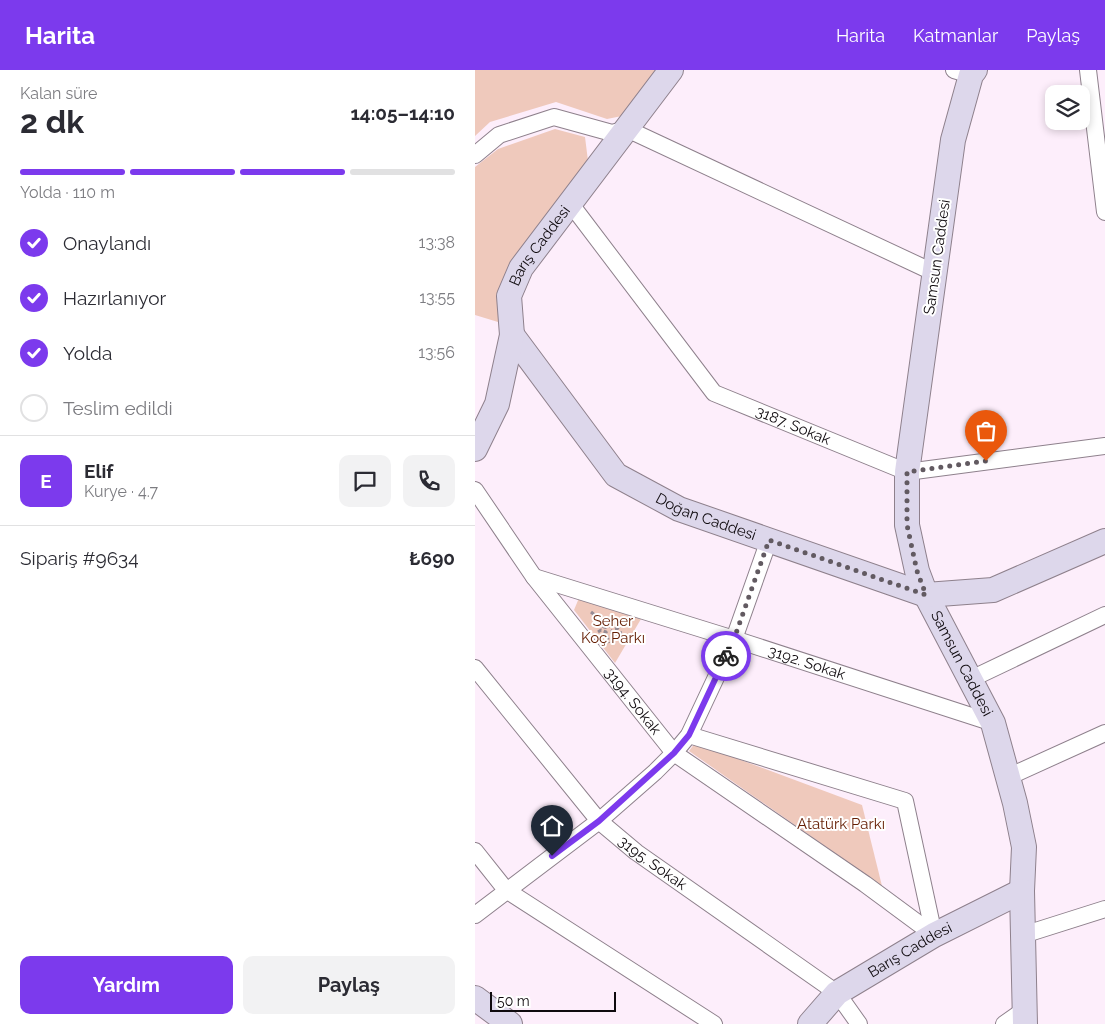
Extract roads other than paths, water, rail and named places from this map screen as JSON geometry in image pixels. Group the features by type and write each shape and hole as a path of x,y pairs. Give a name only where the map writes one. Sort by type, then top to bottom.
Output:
{"street":[{"name":"Barış Caddesi","path":"475,449 497,404 512,335 509,296 521,268 671,70"},
{"path":"1087,70 1105,212"},
{"name":"Samsun Caddesi","path":"967,72 953,140 907,472 907,525 917,571 926,595 993,723 1008,777 1024,847 1022,891 1024,1017"},
{"path":"475,155 499,135 554,117 612,133 627,129 935,273"},
{"path":"594,129 599,146 599,165"},
{"name":"3187. Sokak","path":"570,203 714,393 907,472 1105,446"},
{"name":"Doğan Caddesi","path":"512,335 616,476 679,509 926,595 993,590 1105,541"},
{"name":"3194. Sokak","path":"475,490 534,577 674,753 865,884 934,935"},
{"path":"475,915 599,821 674,753 689,735 734,639 769,540"},
{"name":"3192. Sokak","path":"534,577 734,639 993,723"},
{"path":"971,679 1105,615"},
{"name":"3195. Sokak","path":"475,668 599,821 636,852 837,994 859,1024"},
{"path":"1008,777 1105,733"},
{"path":"689,735 905,802 934,935"},
{"path":"475,851 506,890 714,1024"},
{"name":"Barış Caddesi","path":"810,1024 837,994 934,935 1022,891"},
{"path":"1023,935 1105,909"},
{"path":"475,998 510,1024"},
{"path":"1004,1024 1024,1017"}],"park label":[{"name":"Seher Koç Parkı","path":"613,630"},
{"name":"Atatürk Parkı","path":"841,824"}]}
